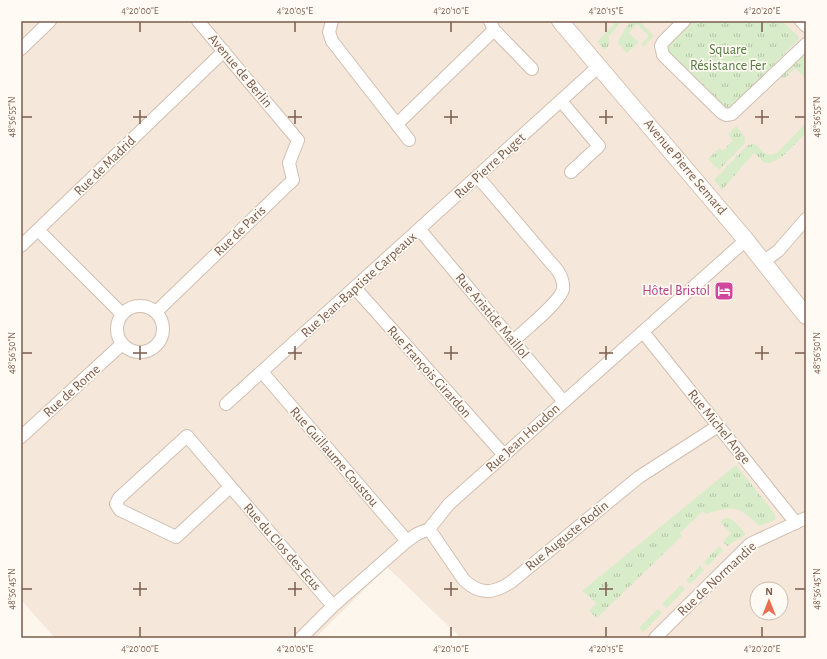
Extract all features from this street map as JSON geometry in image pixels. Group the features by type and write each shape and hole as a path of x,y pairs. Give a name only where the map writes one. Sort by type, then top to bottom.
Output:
{"main road":[{"name":"Avenue Pierre Semard","path":"560,21 746,240 806,316"}],"street":[{"path":"21,49 50,21"},
{"name":"Avenue de Berlin","path":"198,21 298,140"},
{"path":"332,21 329,32 332,41 409,140"},
{"path":"684,21 663,42 661,46 663,55 722,113 726,115 732,114 806,44"},
{"path":"801,21 806,26"},
{"path":"397,124 492,26 532,70"},
{"name":"Rue de Madrid","path":"21,246 224,51"},
{"name":"Rue Pierre Puget","path":"420,230 599,66"},
{"path":"561,101 599,146 571,172"},
{"name":"Rue de Paris","path":"156,312 294,180 289,163 298,140"},
{"path":"478,176 558,271 562,280 563,289 558,298 513,340"},
{"path":"763,262 778,251 806,219"},
{"path":"38,230 122,314"},
{"name":"Rue Jean-Baptiste Carpeaux","path":"226,404 420,230"},
{"name":"Rue Aristide Maillol","path":"420,230 564,402"},
{"name":"Rue Jean Houdon","path":"301,638 333,606 407,541 417,534 429,529 449,504 746,240"},
{"name":"Rue François Girardon","path":"355,288 504,455"},
{"path":"137,306 149,307 156,312 162,322 163,331 159,341 154,347 145,351 137,352 122,344 118,338 116,330 119,318 122,314 129,308 137,306"},
{"name":"Rue Michel Ange","path":"643,332 718,426 801,521"},
{"name":"Rue de Rome","path":"21,437 122,344"},
{"name":"Rue Guillaume Coustou","path":"262,372 407,541"},
{"name":"Rue Auguste Rodin","path":"429,529 464,580 471,587 480,591 495,591 511,582 639,477 718,426"},
{"name":"Rue du Clos des Ecus","path":"230,487 176,537 120,510 116,504 119,498 187,436 333,606"},
{"name":"Rue de Normandie","path":"654,638 750,544 801,521"}],"shaded area":[{"path":"21,21 806,21 806,638 461,638 387,567 315,638 55,638 21,600"}],"green space":[{"path":"617,21 622,21 609,36 609,45 605,50 597,42"},
{"path":"632,21 639,21 654,36 643,47 641,44 649,36 637,24 629,33 639,42 627,53 618,41 624,32 623,31"},
{"name":"Square Résistance Fer","path":"692,21 782,21 799,37 797,41 729,110 667,50 668,46"},
{"path":"806,54 806,79 795,68 784,79 781,77 801,55"},
{"path":"806,123 806,133 781,157 770,163 765,163 754,153 722,190 714,180 748,145 755,144 762,151 770,155 777,153"},
{"path":"736,126 745,137 745,143 719,170 708,159 719,148 723,151 733,140 728,134"},
{"path":"736,465 775,514 775,520 759,526 746,514 736,509 723,509 706,514 703,511 680,533 682,536 597,618 589,611 596,603 582,591"},
{"path":"728,518 734,521 745,533 745,535 727,546 723,542 731,533 720,522 723,519"},
{"path":"719,546 723,550 708,566 704,562"},
{"path":"700,566 704,570 690,584 686,580"},
{"path":"681,585 685,589 667,608 662,604"},
{"path":"658,609 662,613 643,632 639,628"}],"place":[{"name":"Hôtel Bristol","path":"724,291"}]}
